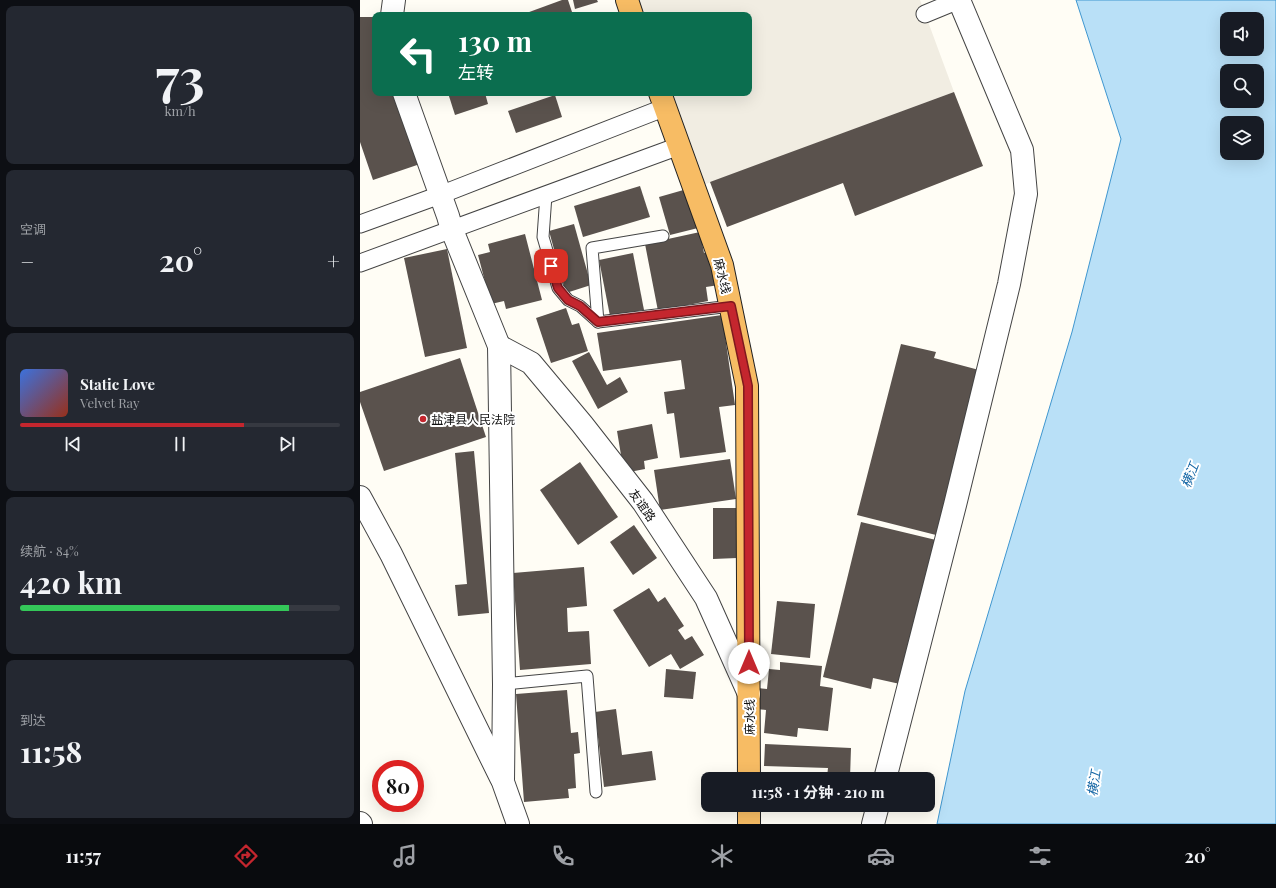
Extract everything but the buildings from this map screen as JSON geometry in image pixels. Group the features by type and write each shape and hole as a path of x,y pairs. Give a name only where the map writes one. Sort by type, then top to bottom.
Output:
{"highway":[{"path":"627,0 631,12"},
{"name":"麻水线","path":"663,100 722,265 748,386 749,772"},
{"path":"749,812 749,824"}],"street":[{"path":"392,12 394,0"},
{"path":"887,772 1007,292 1026,194 1022,150 959,0 926,14"},
{"path":"405,96 452,230 499,346 504,684 503,782"},
{"path":"360,224 440,195 663,100"},
{"path":"360,263 679,146"},
{"name":"友谊路","path":"499,346 531,363 582,424 643,502 706,598 749,694"},
{"path":"360,497 391,554 503,782 518,824"},
{"path":"873,824 876,812"}],"lane":[{"path":"546,195 542,237 558,288 568,300 580,306 598,322 731,306"},
{"path":"598,322 592,248 663,236"},
{"path":"504,684 586,676 596,792"}],"shaded area":[{"path":"627,0 920,0 954,92 695,188 661,96 752,96 752,12 631,12"}],"water":[{"name":"横江","path":"1076,0 1276,0 1276,824 937,824 965,691 1072,332 1121,139"}],"place":[{"name":"盐津县人民法院","path":"423,419"}],"route":[{"path":"551,266 558,288 568,300 580,306 598,322 731,306 748,386 749,663"}]}
